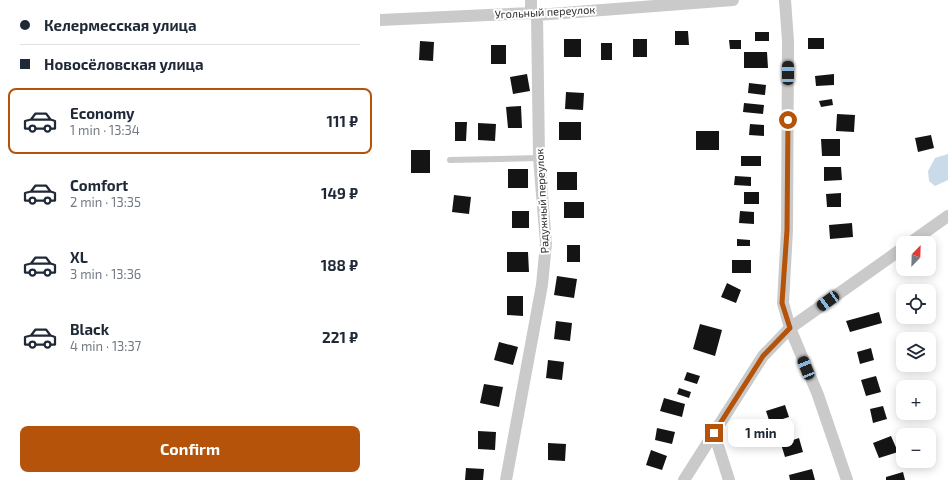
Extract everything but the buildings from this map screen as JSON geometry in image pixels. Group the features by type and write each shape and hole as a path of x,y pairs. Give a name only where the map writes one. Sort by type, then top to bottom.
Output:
{"street":[{"name":"Радужный переулок","path":"506,480 542,286 546,243 539,158 534,14 531,0"},
{"name":"Угольный переулок","path":"380,20 534,14 733,0"},
{"path":"784,0 788,41 787,230 782,303 790,328 818,395 847,480"},
{"path":"920,236 948,216"},
{"path":"684,480 763,356 790,328 896,253"},
{"path":"714,433 729,480"}],"lane":[{"path":"450,160 539,158"}],"water":[{"path":"948,154 948,180 935,186 929,181 928,171 935,158"}],"route":[{"path":"714,433 763,356 790,328 782,303 787,230 788,120"}]}
